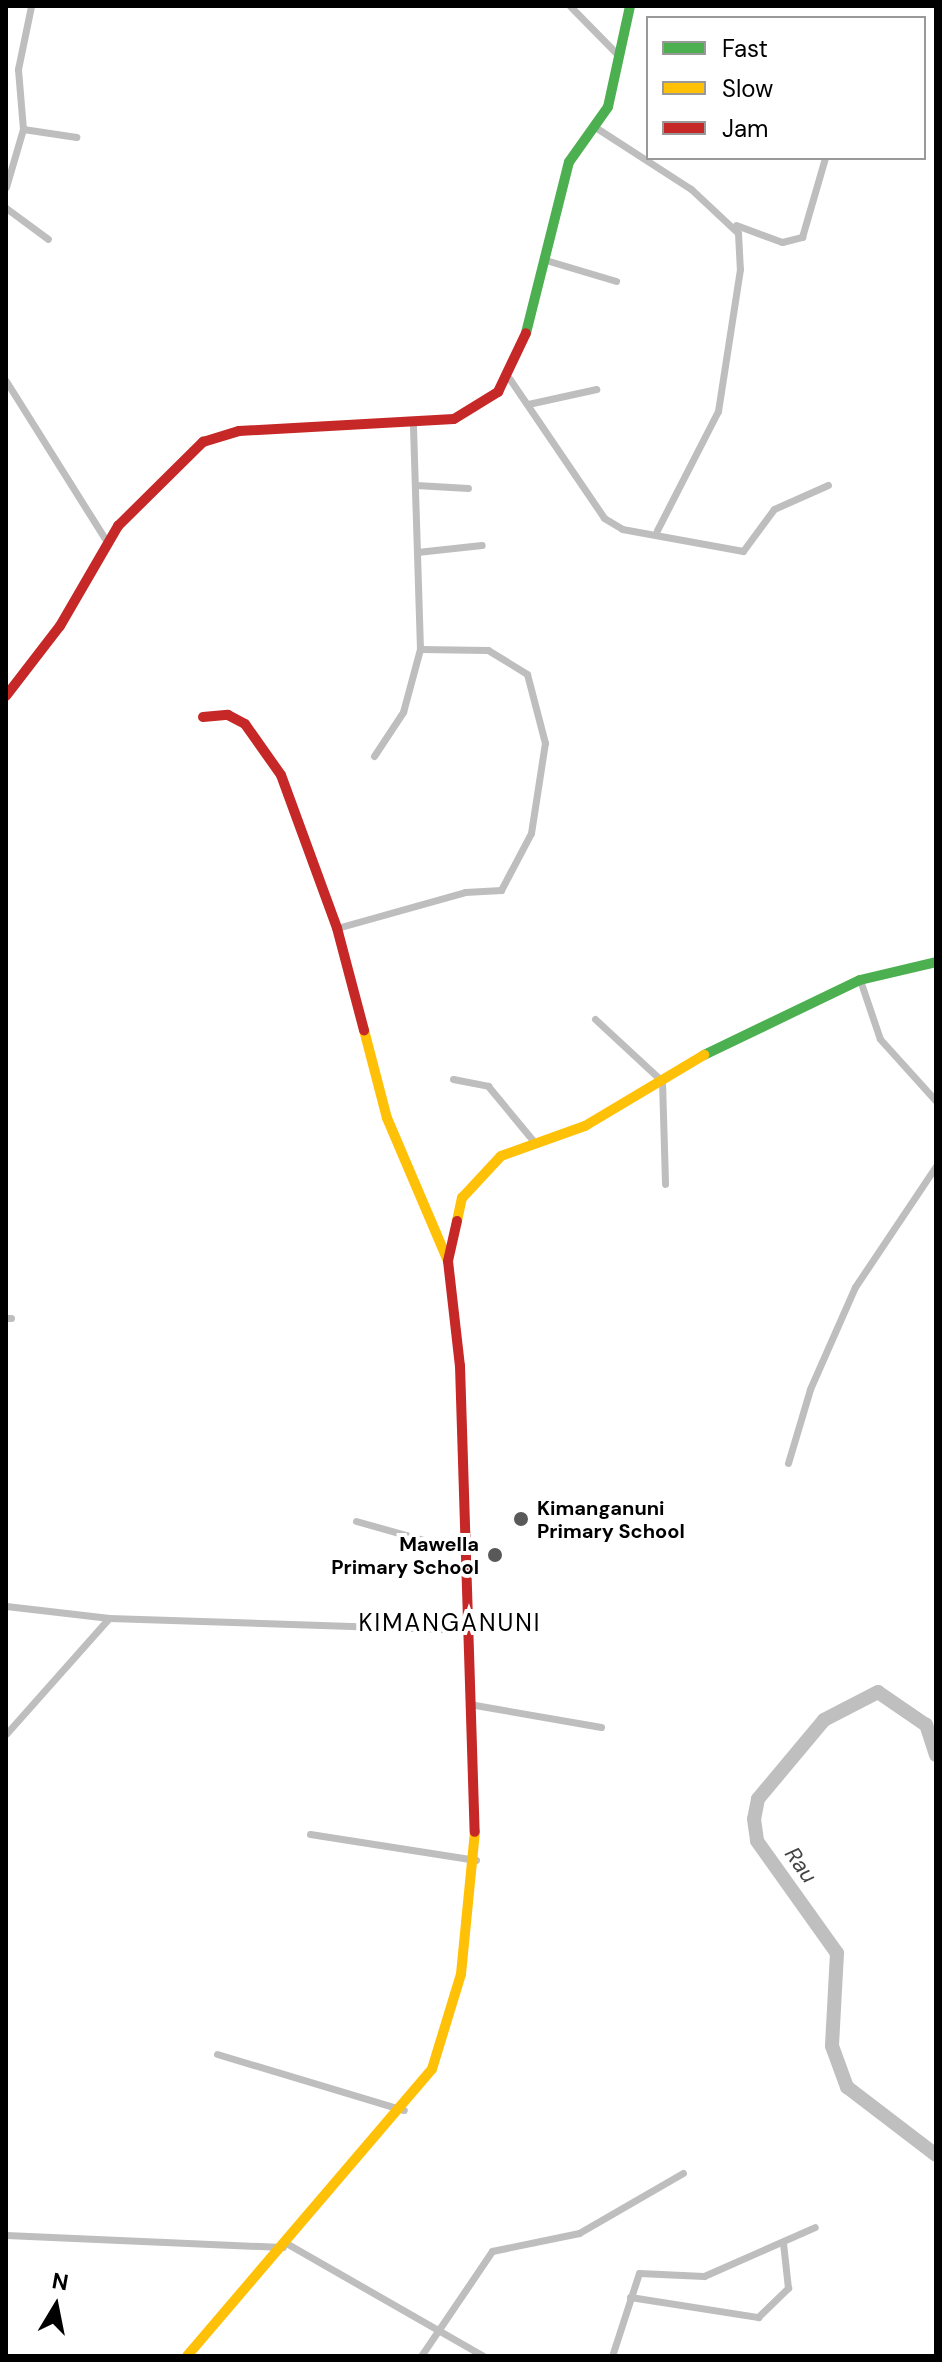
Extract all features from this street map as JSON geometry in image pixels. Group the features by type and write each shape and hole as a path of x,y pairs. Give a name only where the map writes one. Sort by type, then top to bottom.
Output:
{"street":[{"path":"6,187 23,129 18,59 31,6"},
{"path":"570,6 618,55"},
{"path":"6,696 60,626 107,542 160,482 220,434 413,423 468,416 509,378 549,261 569,162 608,107 630,6"},
{"path":"595,127 736,225 782,242 802,237 824,160"},
{"path":"23,129 76,137"},
{"path":"6,208 48,239"},
{"path":"657,530 718,411 740,269 736,225"},
{"path":"549,261 616,281"},
{"path":"509,378 604,518 622,529 657,530 743,551 774,509 828,485"},
{"path":"6,381 107,542"},
{"path":"528,404 596,389"},
{"path":"374,756 403,712 420,649 413,423"},
{"path":"416,485 468,488"},
{"path":"417,552 482,545"},
{"path":"337,928 465,892 501,890 531,833 545,743 527,674 488,650 420,649"},
{"path":"187,2356 404,2110 448,2028 476,1860 464,1630 460,1366 448,1261 387,1118 337,928 270,752 235,717 203,717"},
{"path":"448,1261 471,1183 501,1156 585,1126 662,1081 860,980 936,962"},
{"path":"860,980 880,1039 936,1101"},
{"path":"595,1019 662,1081 665,1184"},
{"path":"453,1079 488,1086 535,1143"},
{"path":"788,1463 810,1389 855,1287 936,1166"},
{"path":"356,1521 463,1551"},
{"path":"6,1606 109,1618 464,1630"},
{"path":"6,1734 109,1618"},
{"path":"469,1704 601,1727"},
{"path":"310,1834 476,1860"},
{"path":"217,2054 404,2110"},
{"path":"421,2356 436,2329 492,2251 579,2233 683,2173"},
{"path":"612,2356 630,2297 642,2272 704,2276 815,2227"},
{"path":"6,2235 284,2245 483,2356"},
{"path":"630,2297 758,2317 788,2288 783,2243"}],"waterway":[{"name":"Rau","path":"936,1755 926,1725 878,1692 824,1720 758,1799 754,1819 757,1841 837,1953 832,2046 847,2087 936,2155"}],"traffic: fast":[{"path":"526,333 569,162 608,107 630,6"},
{"path":"704,1055 860,980 936,962"}],"traffic: slow":[{"path":"364,1030 387,1118 447,1259"},
{"path":"457,1221 462,1198 501,1156 585,1126 704,1055"},
{"path":"187,2356 432,2069 461,1974 475,1832"}],"traffic: jam":[{"path":"6,696 60,626 118,526 203,442 239,431 454,419 498,392 526,333"},
{"path":"203,717 228,715 245,724 281,775 337,928 364,1030"},
{"path":"457,1221 448,1261 460,1366 475,1832"}],"place":[{"name":"Kimanganuni Primary School","path":"521,1519"},
{"name":"Mawella Primary School","path":"495,1555"}],"district":[{"name":"KIMANGANUNI","path":"450,1623"}]}
